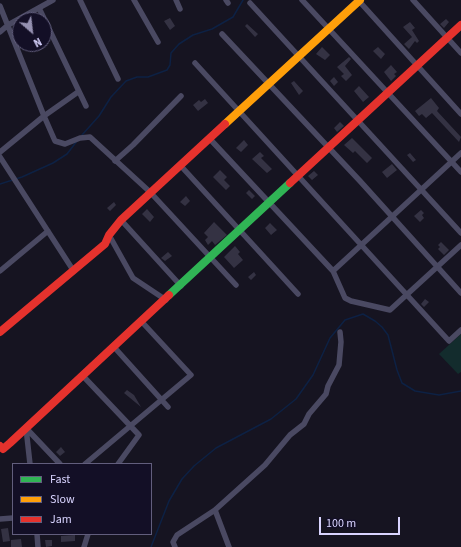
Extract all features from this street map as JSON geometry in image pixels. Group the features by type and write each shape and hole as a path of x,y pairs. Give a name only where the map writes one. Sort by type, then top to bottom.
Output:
{"street":[{"path":"0,32 8,25 54,0"},
{"path":"80,0 118,79"},
{"path":"134,0 158,42"},
{"path":"176,0 180,9"},
{"path":"302,0 461,172"},
{"path":"0,332 104,244 121,220 150,192 359,0 461,114"},
{"path":"413,0 461,53"},
{"path":"250,3 359,120 461,233"},
{"path":"0,6 55,141 59,144 65,144 80,138 90,137 150,192 236,285"},
{"path":"40,8 78,92 86,106"},
{"path":"0,446 3,449 83,376 211,259 461,25"},
{"path":"222,34 392,216 461,293"},
{"path":"195,63 362,244 449,341 461,330"},
{"path":"0,152 44,116 78,92"},
{"path":"115,161 133,146 181,96"},
{"path":"209,138 333,271 344,298 351,301 390,310 461,245"},
{"path":"333,271 461,153"},
{"path":"0,157 73,270"},
{"path":"180,166 298,294"},
{"path":"121,220 181,286"},
{"path":"0,271 48,231"},
{"path":"109,235 132,278 166,300"},
{"path":"86,463 162,401 191,375 142,322"},
{"path":"175,547 173,542 177,535 215,510 265,465 290,435 301,428 309,414 326,394 328,386 339,365 341,342 340,332"},
{"path":"114,347 168,407"},
{"path":"83,376 139,435 119,463"},
{"path":"26,428 30,463"},
{"path":"26,428 59,463"},
{"path":"215,510 230,547"},
{"path":"0,519 12,518"},
{"path":"37,535 38,547"},
{"path":"84,547 88,535"}],"green space":[{"path":"461,334 461,372 458,374 439,354"}],"building":[{"path":"170,18 175,26 170,30 164,21"},
{"path":"446,19 449,22 444,28 440,24"},
{"path":"410,22 415,28 412,30 419,41 417,43 415,41 409,49 404,44 412,37 403,27"},
{"path":"247,24 258,34 255,37 245,26"},
{"path":"322,47 330,55 325,60 316,54"},
{"path":"378,47 385,54 381,59 373,51"},
{"path":"349,57 351,59 345,66 352,75 346,81 341,76 344,74 337,67"},
{"path":"391,65 397,72 394,74 396,76 391,81 384,72"},
{"path":"334,77 338,82 334,86 330,81"},
{"path":"294,81 303,91 299,95 291,83"},
{"path":"359,86 369,97 363,102 354,91"},
{"path":"431,98 439,108 437,111 461,137 459,142 432,113 426,118 422,114 419,116 415,111"},
{"path":"205,99 208,103 198,111 193,105 199,100 201,102"},
{"path":"340,122 344,126 337,132 334,128"},
{"path":"352,138 372,158 367,163 355,151 353,153 344,145"},
{"path":"244,140 248,145 241,152 236,148"},
{"path":"260,152 264,156 261,158 272,169 267,173 252,159"},
{"path":"410,153 416,160 413,162 407,155"},
{"path":"392,164 397,170 387,178 382,172"},
{"path":"220,170 227,177 224,180 230,186 226,190 213,177"},
{"path":"314,171 318,175 312,180 308,176"},
{"path":"249,190 255,196 252,199 246,193"},
{"path":"186,196 190,201 185,206 180,202"},
{"path":"114,202 116,205 110,211 107,208"},
{"path":"147,209 154,217 150,222 142,214"},
{"path":"421,210 424,213 422,215 424,218 420,222 414,216"},
{"path":"214,222 227,235 215,245 212,241 208,245 205,240 208,237 204,233"},
{"path":"270,223 277,230 271,235 265,228"},
{"path":"441,242 449,250 444,255 438,249 440,247 438,245"},
{"path":"235,246 240,252 238,254 243,260 234,268 224,257"},
{"path":"168,252 172,256 165,261 161,258"},
{"path":"254,272 256,275 251,280 248,277"},
{"path":"425,299 429,302 424,307 421,304"},
{"path":"127,390 134,395 141,407 124,393"},
{"path":"61,447 65,452 60,456 56,452"},
{"path":"8,528 10,541 3,542 1,529"},
{"path":"75,535 75,541 61,542 61,536"},
{"path":"21,539 22,547 11,547 11,540"},
{"path":"45,540 52,540 52,546 46,547"}],"waterway":[{"path":"82,135 99,116 111,97 126,81 137,77 148,77 167,70 170,65 171,53 179,44 193,35 212,29 233,17 243,0"},
{"path":"0,184 22,177 53,163 67,154 77,141"},
{"path":"151,547 169,501 182,479 194,466 216,448 271,419 296,399 313,375 330,338 345,320 363,314 382,327 388,335 402,383 415,391 439,395 461,391"}],"traffic: fast":[{"path":"169,295 290,183"}],"traffic: slow":[{"path":"225,124 360,0"}],"traffic: jam":[{"path":"290,183 461,25"},
{"path":"0,332 105,244 109,235 121,220 225,124"},
{"path":"0,446 3,449 10,443 169,295"}]}
